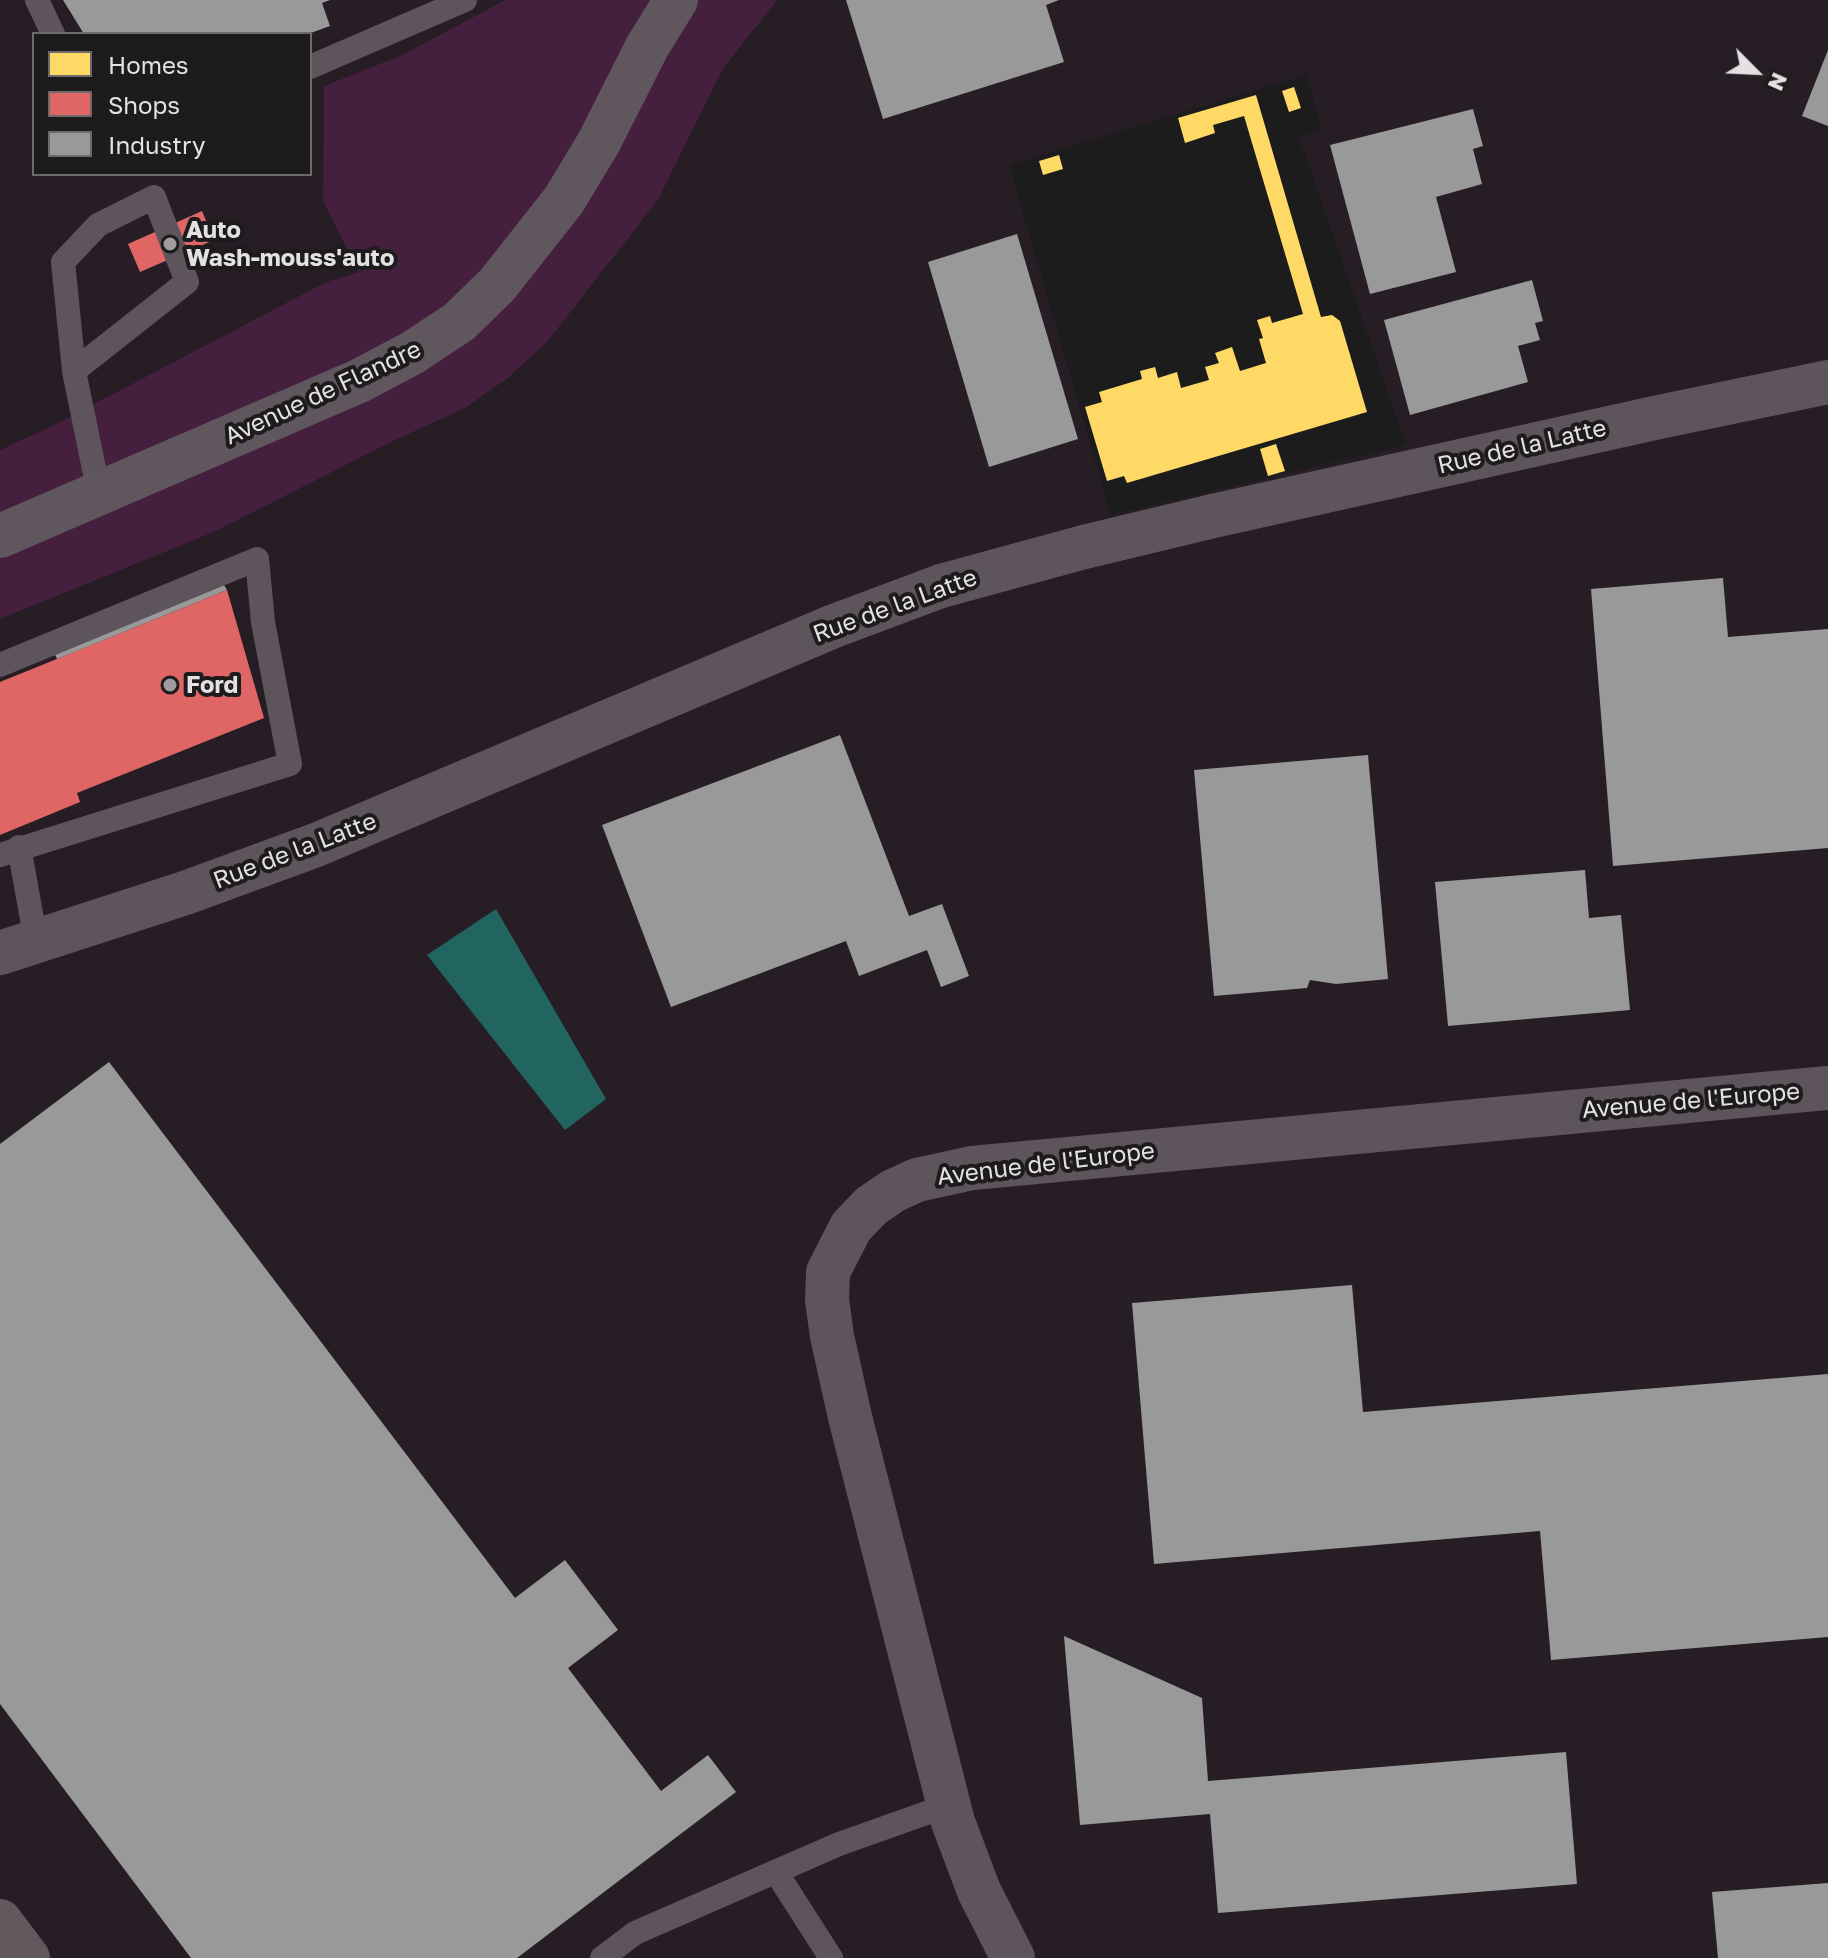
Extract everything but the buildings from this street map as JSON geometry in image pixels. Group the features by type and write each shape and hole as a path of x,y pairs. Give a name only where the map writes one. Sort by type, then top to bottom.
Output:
{"main road":[{"name":"Avenue de Flandre","path":"0,536 359,381 425,346 459,322 497,285 564,200 676,0"},
{"path":"0,1921 28,1958"}],"street":[{"name":"Rue de la Latte","path":"18,947 198,888 316,845 834,626 941,586 1213,516 1828,382"},
{"name":"Avenue de l'Europe","path":"1013,1958 979,1891 949,1805 841,1383 827,1300 828,1272 851,1227 871,1206 893,1191 917,1180 972,1168 1828,1088"}],"lane":[{"path":"37,0 52,32"},
{"path":"312,66 465,0"},
{"path":"74,371 187,282 154,197 98,225 63,262 74,371 99,493"},
{"path":"0,665 257,559 263,622 290,764 10,851 18,947"},
{"path":"602,1958 635,1933 839,1844 949,1805"},
{"path":"776,1872 831,1958"}],"shaded area":[{"path":"0,0 505,0 402,55 324,86 323,201 359,272 326,282 56,424 0,450"},
{"path":"505,0 777,0 722,70 658,200 547,342 508,378 465,408 214,532 0,619 0,450 56,424 326,282 359,272 323,201 324,86 402,55"},
{"path":"777,0 1828,0 1828,1958 0,1958 0,619 214,532 465,408 508,379 547,342 658,200 722,70","holes":["1306,75 1322,129 1299,137 1406,445 1111,515 1009,165"]}],"water":[{"path":"496,909 606,1099 565,1130 427,955"}],"place":[{"name":"Auto Wash-mouss'auto","path":"170,244"},
{"name":"Ford","path":"170,685"}]}
